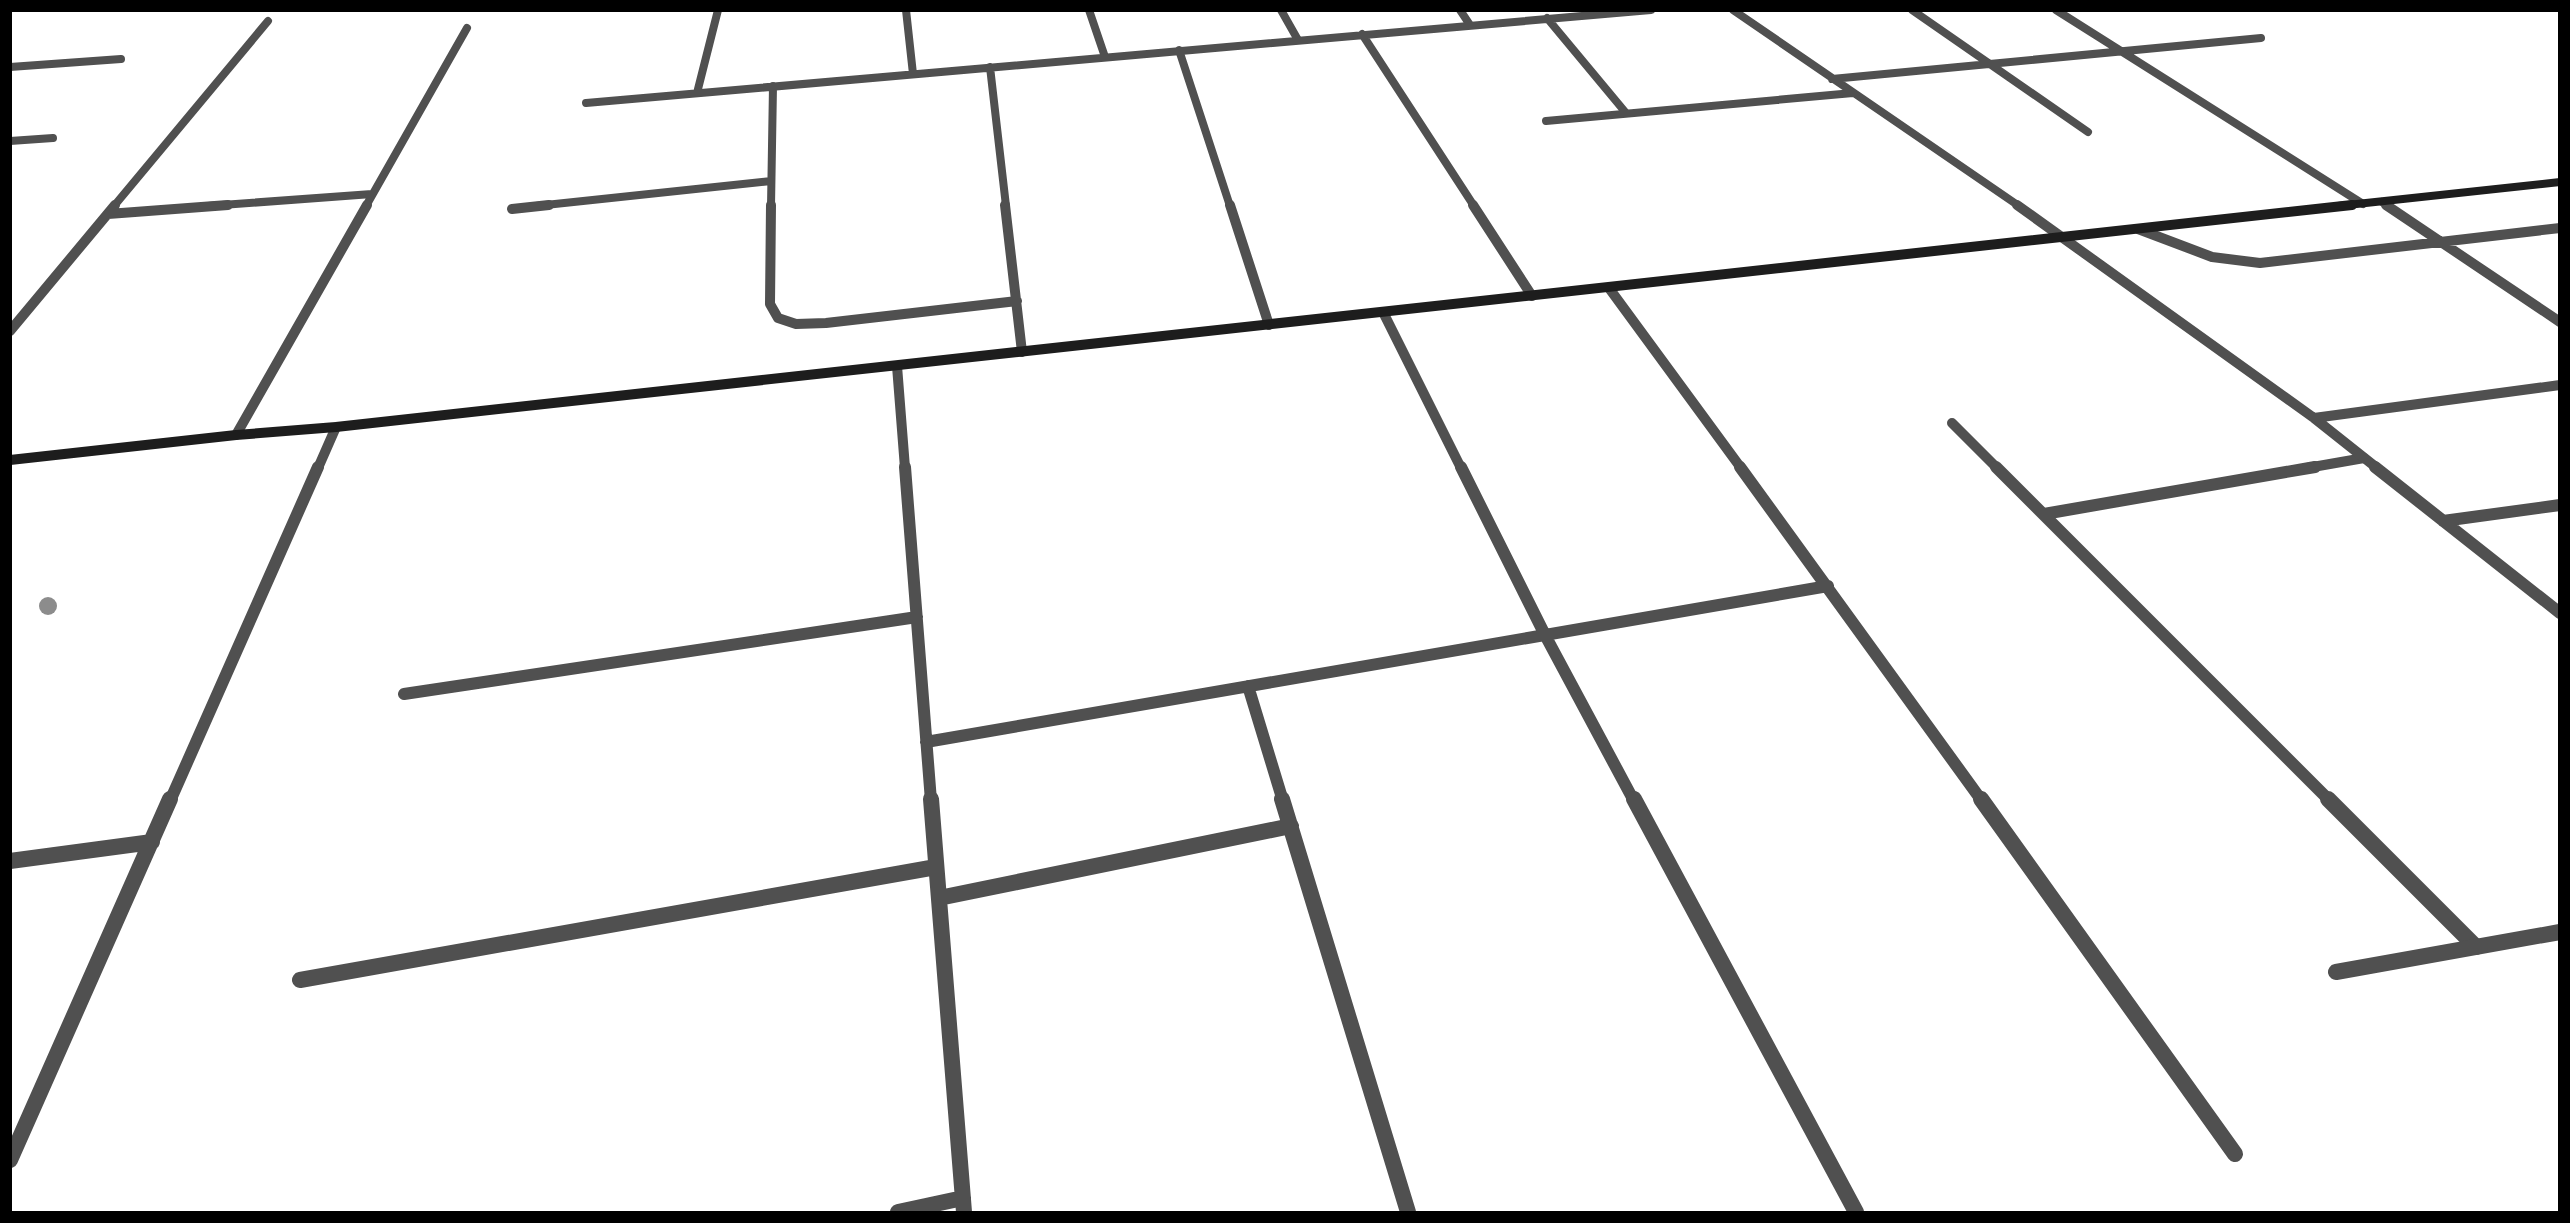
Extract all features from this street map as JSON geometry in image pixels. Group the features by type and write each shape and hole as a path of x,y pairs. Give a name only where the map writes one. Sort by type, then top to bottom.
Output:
{"street":[{"path":"697,93 718,10"},
{"path":"906,10 913,74"},
{"path":"1089,10 1104,57"},
{"path":"1281,10 1298,40"},
{"path":"1460,10 1470,25"},
{"path":"586,103 1651,10"},
{"path":"1733,10 2062,236 2314,418 2559,613"},
{"path":"1912,10 2088,132"},
{"path":"2056,10 2363,204"},
{"path":"1547,18 1626,113"},
{"path":"10,331 268,21"},
{"path":"236,435 467,28"},
{"path":"1362,34 1533,296"},
{"path":"1832,79 2261,38"},
{"path":"1179,50 1269,325"},
{"path":"10,67 121,59"},
{"path":"990,67 1023,352"},
{"path":"773,86 770,304 778,318 796,324 826,323 1017,301"},
{"path":"1546,121 1853,93"},
{"path":"10,141 53,138"},
{"path":"512,209 771,181"},
{"path":"10,460 236,435 336,427 2559,183"},
{"path":"108,214 372,194"},
{"path":"2382,202 2559,322"},
{"path":"2138,229 2212,257 2249,263 2559,228"},
{"path":"1609,288 1828,586 2235,1154"},
{"path":"1383,312 1545,635 1856,1212"},
{"path":"897,366 964,1205 898,1212"},
{"path":"2314,418 2559,385"},
{"path":"1952,423 2476,947"},
{"path":"10,1160 336,427"},
{"path":"2044,514 2364,458"},
{"path":"2443,520 2559,505"},
{"path":"926,742 1828,586"},
{"path":"404,694 917,617"},
{"path":"1248,686 1408,1212"},
{"path":"939,898 1291,826"},
{"path":"10,861 152,842"},
{"path":"300,980 936,867"},
{"path":"2336,972 2559,932"}]}
